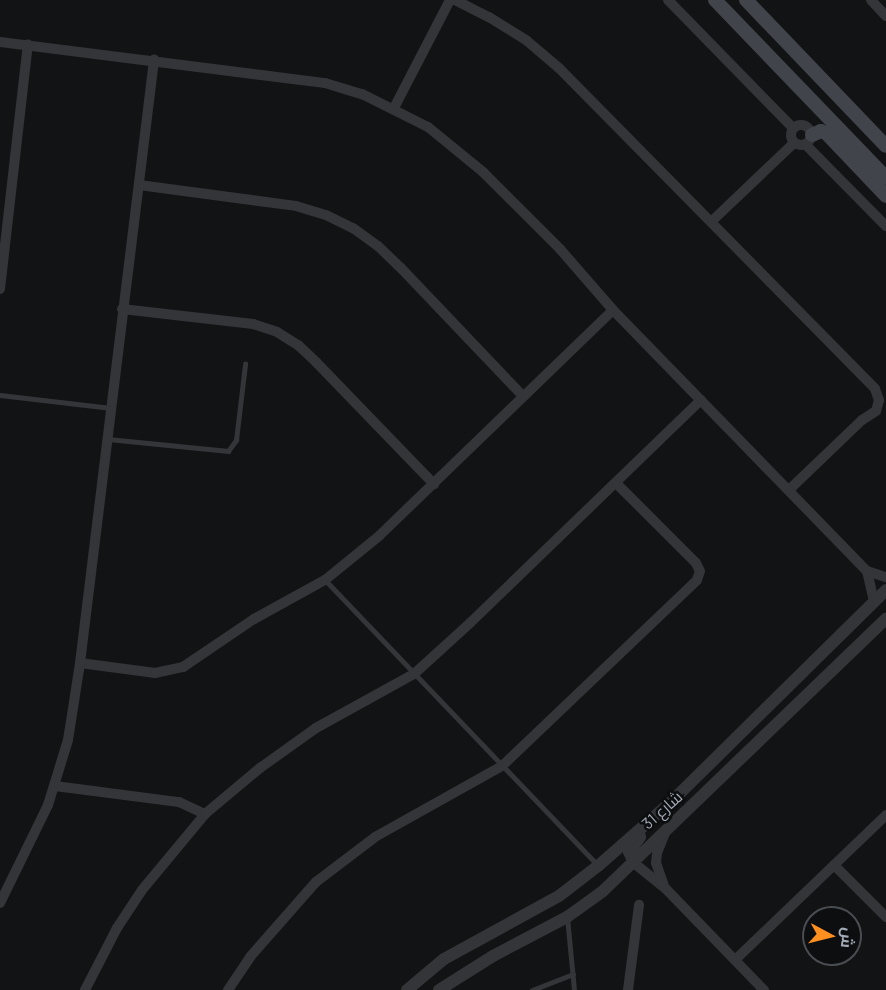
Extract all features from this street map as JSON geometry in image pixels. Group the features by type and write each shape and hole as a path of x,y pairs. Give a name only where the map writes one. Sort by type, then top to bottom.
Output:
{"main road":[{"path":"715,0 886,178"},
{"path":"746,0 886,146"},
{"path":"804,141 821,131 826,133 886,196"}],"street":[{"path":"394,108 450,0"},
{"path":"455,0 489,17 526,40 559,68 712,220 866,383 875,389 879,400 876,411 862,420 790,489"},
{"path":"668,0 793,128"},
{"path":"871,0 886,16"},
{"path":"0,42 325,83 362,94 428,127 470,160 560,249 613,310 790,489 867,571 886,577"},
{"path":"0,290 28,45"},
{"path":"0,903 30,844 55,786 68,740 80,663 154,60"},
{"path":"712,220 804,141 805,125 793,128"},
{"path":"793,128 791,136 804,141 886,226"},
{"path":"139,185 296,206 326,215 353,228 378,246 400,267 523,396"},
{"path":"122,309 253,324 277,332 298,345 316,362 434,484"},
{"path":"80,663 154,673 183,667 254,619 325,579 379,536 613,310"},
{"path":"85,990 117,928 142,890 204,814 260,768 316,728 414,674 701,400"},
{"path":"228,990 290,909 344,858 375,837 502,766 697,580 700,571 696,563 683,553 616,483"},
{"path":"867,571 874,602"},
{"name":"شارع 31","path":"407,990 444,959 559,896 598,866 671,802 886,590"},
{"name":"شارع 31","path":"439,990 493,956 567,917 634,864 886,619"},
{"path":"55,786 179,802 204,814"},
{"path":"671,802 631,848 630,855 634,864 666,889 764,990"},
{"path":"736,960 886,815"},
{"path":"665,833 657,853 657,863 666,889"},
{"path":"834,865 886,917"},
{"path":"628,990 639,905"}],"lane":[{"path":"108,439 224,452 230,450 236,441 245,364"},
{"path":"0,395 111,408"},
{"path":"325,579 598,866"},
{"path":"567,917 574,990"},
{"path":"532,990 573,974"}]}
